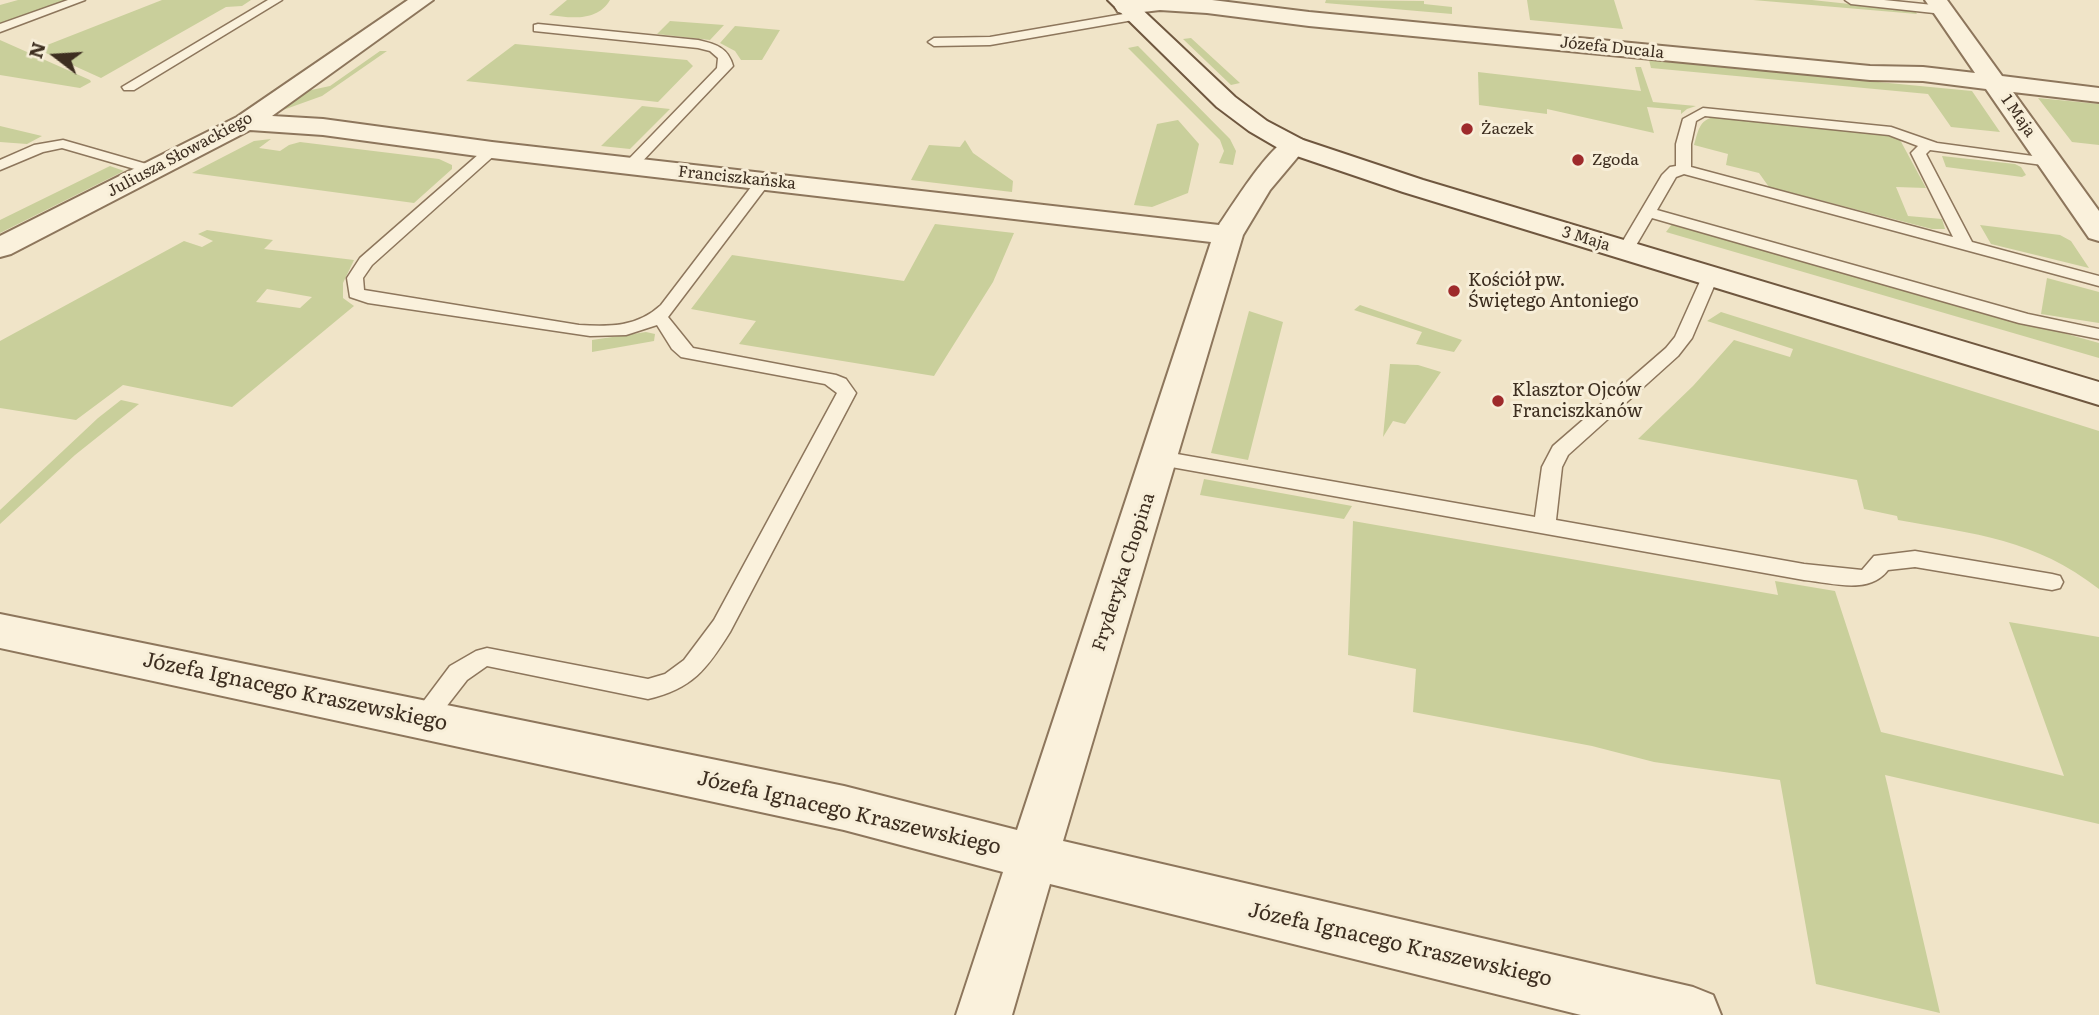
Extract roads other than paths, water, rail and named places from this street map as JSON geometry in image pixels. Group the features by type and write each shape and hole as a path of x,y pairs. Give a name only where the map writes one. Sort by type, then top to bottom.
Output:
{"street":[{"name":"Juliusza Słowackiego","path":"0,248 246,122 422,0"},
{"name":"Józefa Ducala","path":"1127,8 1160,3 1207,6 1601,47 1994,82 2099,95"},
{"name":"1 Maja","path":"1940,5 2099,232"},
{"name":"3 Maja","path":"1127,8 1226,102 1258,126 1294,146 1413,186 2099,394"},
{"name":"Franciszkańska","path":"246,122 370,132 492,150 1228,235"},
{"name":"Fryderyka Chopina","path":"984,1015 1228,235 1258,186 1294,146"},
{"name":"Józefa Ignacego Kraszewskiego","path":"0,631 844,808 1033,857 1693,1015"}],"lane":[{"path":"0,28 79,0"},
{"path":"129,87 276,0"},
{"path":"1851,0 1940,5"},
{"path":"934,42 990,41 1127,8"},
{"path":"538,28 698,44 713,48 724,57 726,66 722,71 629,166"},
{"path":"1684,170 1683,144 1686,128 1690,119 1703,112 1891,131 1927,145 2050,162"},
{"path":"0,166 39,148 63,144 152,170"},
{"path":"1927,145 1918,153 1965,245"},
{"path":"492,150 366,262 355,278 356,293 368,298 587,331 637,328 659,318 763,181"},
{"path":"1625,251 1670,175 1675,170 1684,170 2099,281"},
{"path":"1648,212 2025,319 2099,334"},
{"path":"1544,527 1552,467 1560,450 1672,352 1683,338 1710,277"},
{"path":"424,718 463,668 475,660 487,657 648,689 673,684 704,654 722,626 847,393 838,383 829,379 687,353 674,343 667,325 659,318"},
{"path":"1160,458 1844,578 1872,575 1882,562 1900,559 2052,582"}],"place":[{"name":"Żaczek","path":"1467,129"},
{"name":"Zgoda","path":"1578,160"},
{"name":"Kościół pw. Świętego Antoniego","path":"1454,291"},
{"name":"Klasztor Ojców Franciszkanów","path":"1498,401"}]}
